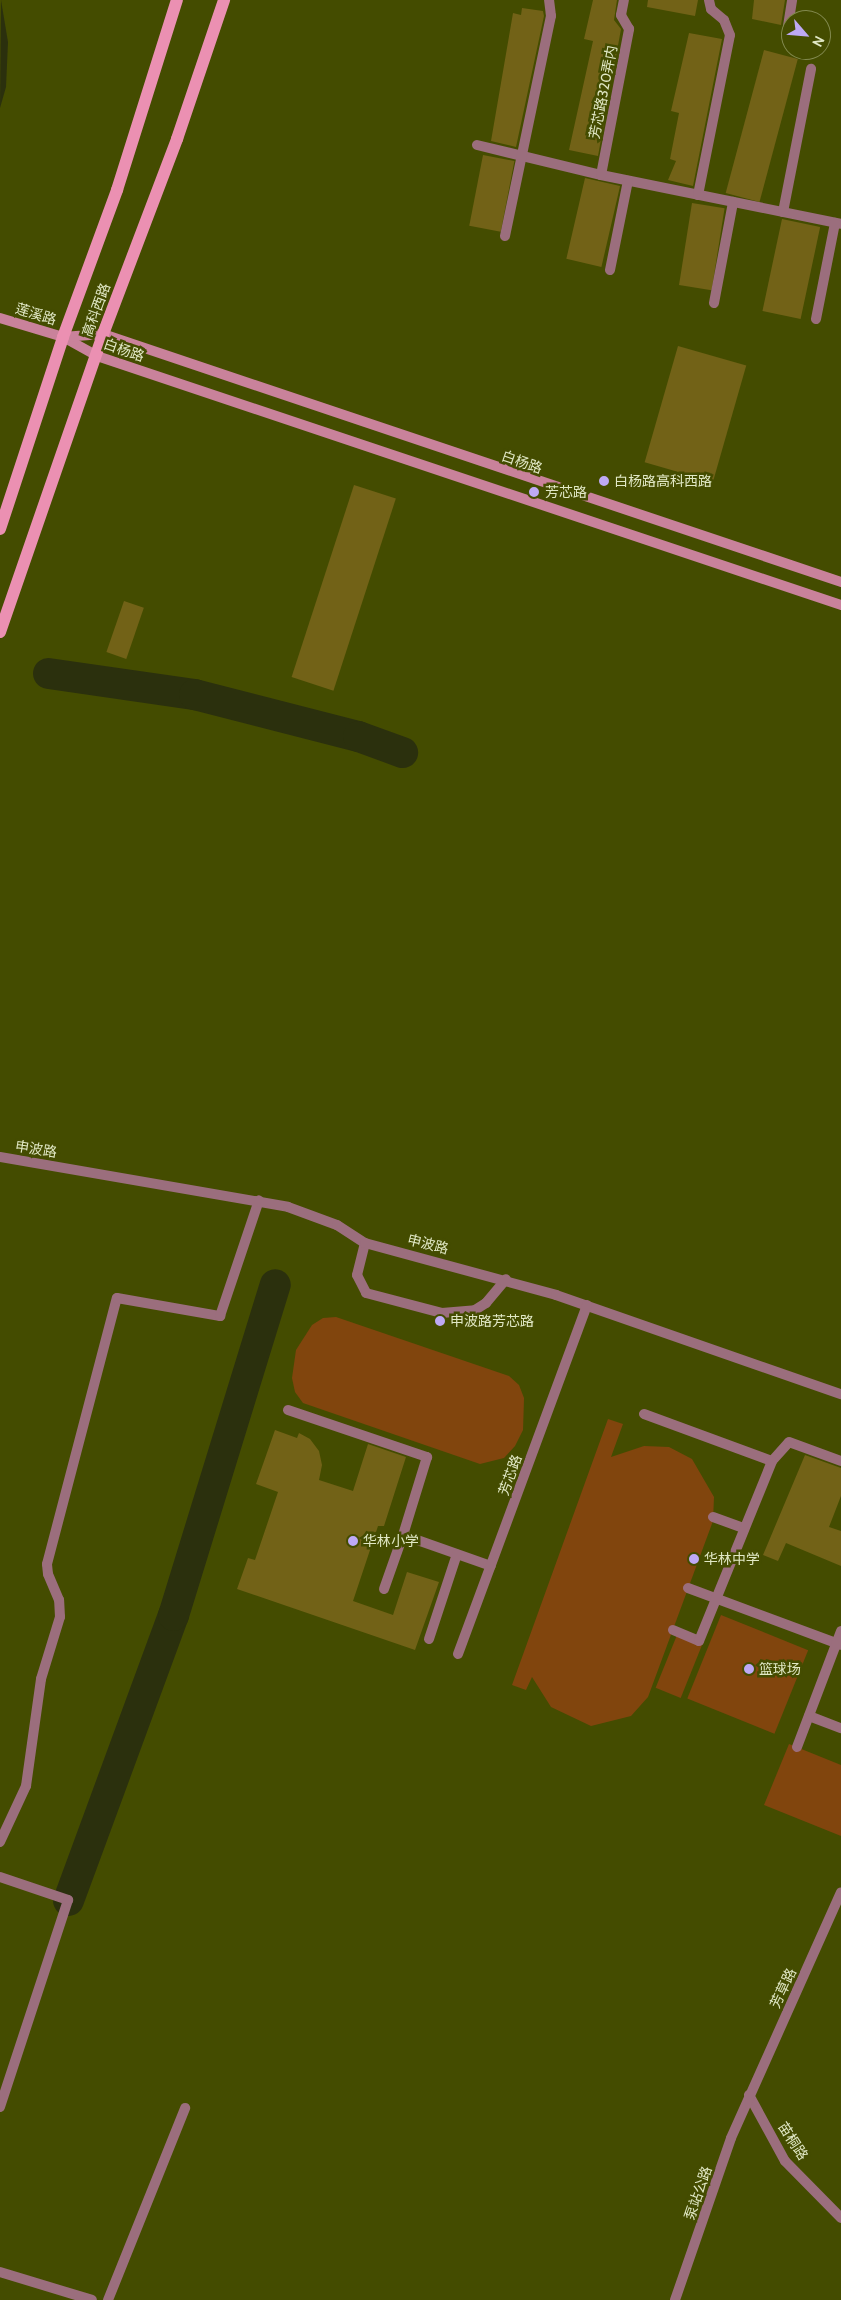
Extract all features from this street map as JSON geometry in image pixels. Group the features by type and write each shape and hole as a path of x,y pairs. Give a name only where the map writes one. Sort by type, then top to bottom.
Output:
{"main road":[{"name":"高科西路","path":"0,529 63,338 117,190 177,0"},
{"name":"高科西路","path":"0,632 97,356 103,334 178,139 224,0"},
{"name":"莲溪路","path":"0,318 63,338"},
{"name":"白杨路","path":"63,338 103,334 841,582"},
{"name":"白杨路","path":"63,338 97,356 841,605"}],"street":[{"name":"芳芯路320弄内","path":"601,175 629,29 621,15 624,0"},
{"path":"698,195 730,35 724,20 711,10 709,0"},
{"path":"505,236 551,16 549,1"},
{"path":"783,212 811,69"},
{"path":"477,145 628,181 838,223 816,319"},
{"path":"610,270 628,181"},
{"path":"714,303 733,202"},
{"name":"申波路","path":"0,1157 259,1200 318,1217 365,1243 506,1280 587,1305 841,1394"},
{"path":"0,1842 26,1786 41,1678 60,1617 59,1600 48,1574 47,1564 117,1298 220,1316 259,1200"},
{"path":"365,1243 357,1275 366,1292 442,1313 475,1310 486,1303 506,1280"},
{"name":"芳芯路","path":"458,1654 587,1305"},
{"path":"288,1410 428,1457 384,1589"},
{"path":"644,1414 772,1460"},
{"path":"673,1630 699,1640 772,1460 789,1442 841,1461"},
{"path":"713,1517 744,1528"},
{"path":"403,1535 491,1566"},
{"path":"429,1639 457,1554"},
{"path":"688,1588 838,1644"},
{"path":"797,1747 838,1644 841,1631"},
{"path":"808,1716 841,1728"},
{"path":"0,1877 68,1900 0,2107"},
{"name":"芳草路","path":"749,2095 841,1892"},
{"name":"苗桐路","path":"749,2095 785,2160 841,2218"},
{"name":"泵站公路","path":"675,2300 749,2095"},
{"path":"108,2300 185,2108"},
{"path":"0,2272 92,2300"}],"shaded area":[{"path":"1,0 8,42 6,87 0,108"},
{"path":"336,1317 509,1376 519,1385 524,1398 523,1430 515,1446 504,1458 480,1464 303,1403 295,1392 292,1378 296,1350 312,1325 323,1318"},
{"path":"608,1419 623,1424 611,1457 644,1446 669,1447 692,1459 714,1497 713,1521 648,1697 631,1716 591,1726 551,1707 532,1677 526,1690 512,1685"},
{"name":"篮球场","path":"721,1615 808,1650 774,1734 687,1698"},
{"path":"677,1635 702,1645 681,1698 656,1688"},
{"path":"789,1744 841,1765 841,1836 764,1805"}],"building":[{"path":"593,0 617,0 614,20 621,29 598,156 569,150 593,41 584,39"},
{"path":"648,0 698,0 695,16 647,7"},
{"path":"754,0 785,0 783,10 781,10 781,25 752,19"},
{"path":"522,8 543,11 544,16 516,147 491,141 513,13 521,15"},
{"path":"689,33 722,39 693,186 668,180 676,161 670,159 679,113 671,111"},
{"path":"764,50 781,55 781,60 798,60 760,202 726,193"},
{"path":"483,155 514,161 501,232 469,226"},
{"path":"585,178 620,186 601,267 566,259"},
{"path":"692,203 725,208 712,290 679,285"},
{"path":"782,219 820,227 801,319 762,311"},
{"path":"678,346 746,366 713,482 645,462"},
{"path":"354,485 396,499 333,691 292,677"},
{"path":"124,601 144,608 126,659 106,652"},
{"path":"275,1430 297,1438 299,1433 310,1439 319,1451 322,1465 319,1480 353,1491 368,1444 406,1457 384,1526 378,1526 353,1601 393,1615 407,1572 439,1582 415,1650 237,1589 248,1558 255,1560 278,1492 256,1484"},
{"path":"805,1455 841,1468 841,1496 829,1527 841,1531 841,1566 786,1543 778,1561 763,1555"}],"waterway":[{"path":"48,673 194,694 358,736 402,752"},
{"path":"68,1900 173,1615 275,1284"}],"place":[{"name":"白杨路高科西路","path":"604,481"},
{"name":"芳芯路","path":"534,492"},
{"name":"申波路芳芯路","path":"440,1321"},
{"name":"华林小学","path":"353,1541"},
{"name":"华林中学","path":"694,1559"},
{"name":"篮球场","path":"749,1669"}]}
